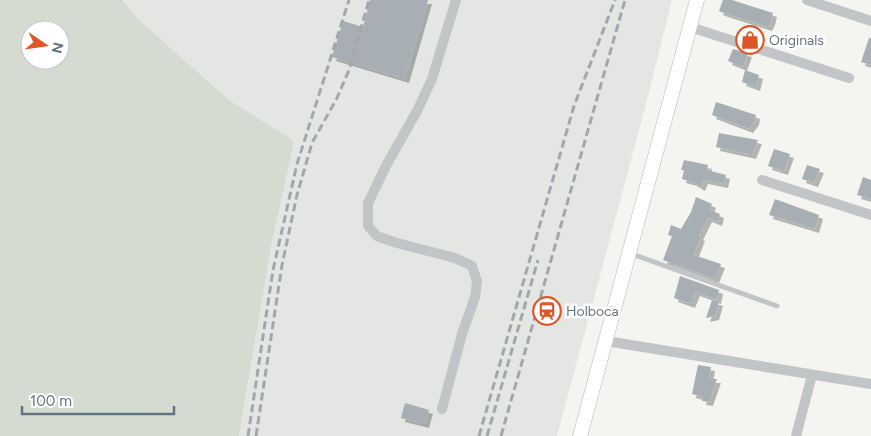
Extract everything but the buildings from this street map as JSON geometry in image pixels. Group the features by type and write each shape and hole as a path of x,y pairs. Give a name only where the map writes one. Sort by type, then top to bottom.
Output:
{"main road":[{"path":"580,436 697,0"}],"street":[{"path":"442,409 478,281 472,266 455,258 397,243 378,236 368,226 368,203 387,164 418,112 432,79 456,0"},
{"path":"807,0 871,21"},
{"path":"690,27 849,78"},
{"path":"762,180 871,215"},
{"path":"606,341 871,384"},
{"path":"796,436 812,375"}],"lane":[{"path":"629,253 778,306"}],"shaded area":[{"path":"0,0 123,0 137,18 229,100 294,141 272,242 239,436 0,436"},
{"path":"124,0 672,0 557,436 239,436 272,242 293,141 229,100 137,18"}],"railway":[{"path":"248,436 273,270 297,164 349,0"},
{"path":"256,436 282,265 297,195 312,143 337,98 349,70 369,0"},
{"path":"479,436 574,106 615,0"},
{"path":"501,436 625,0"},
{"path":"487,436 538,260"}],"place":[{"name":"Originals","path":"750,40"},
{"name":"Holboca","path":"547,311"}]}
